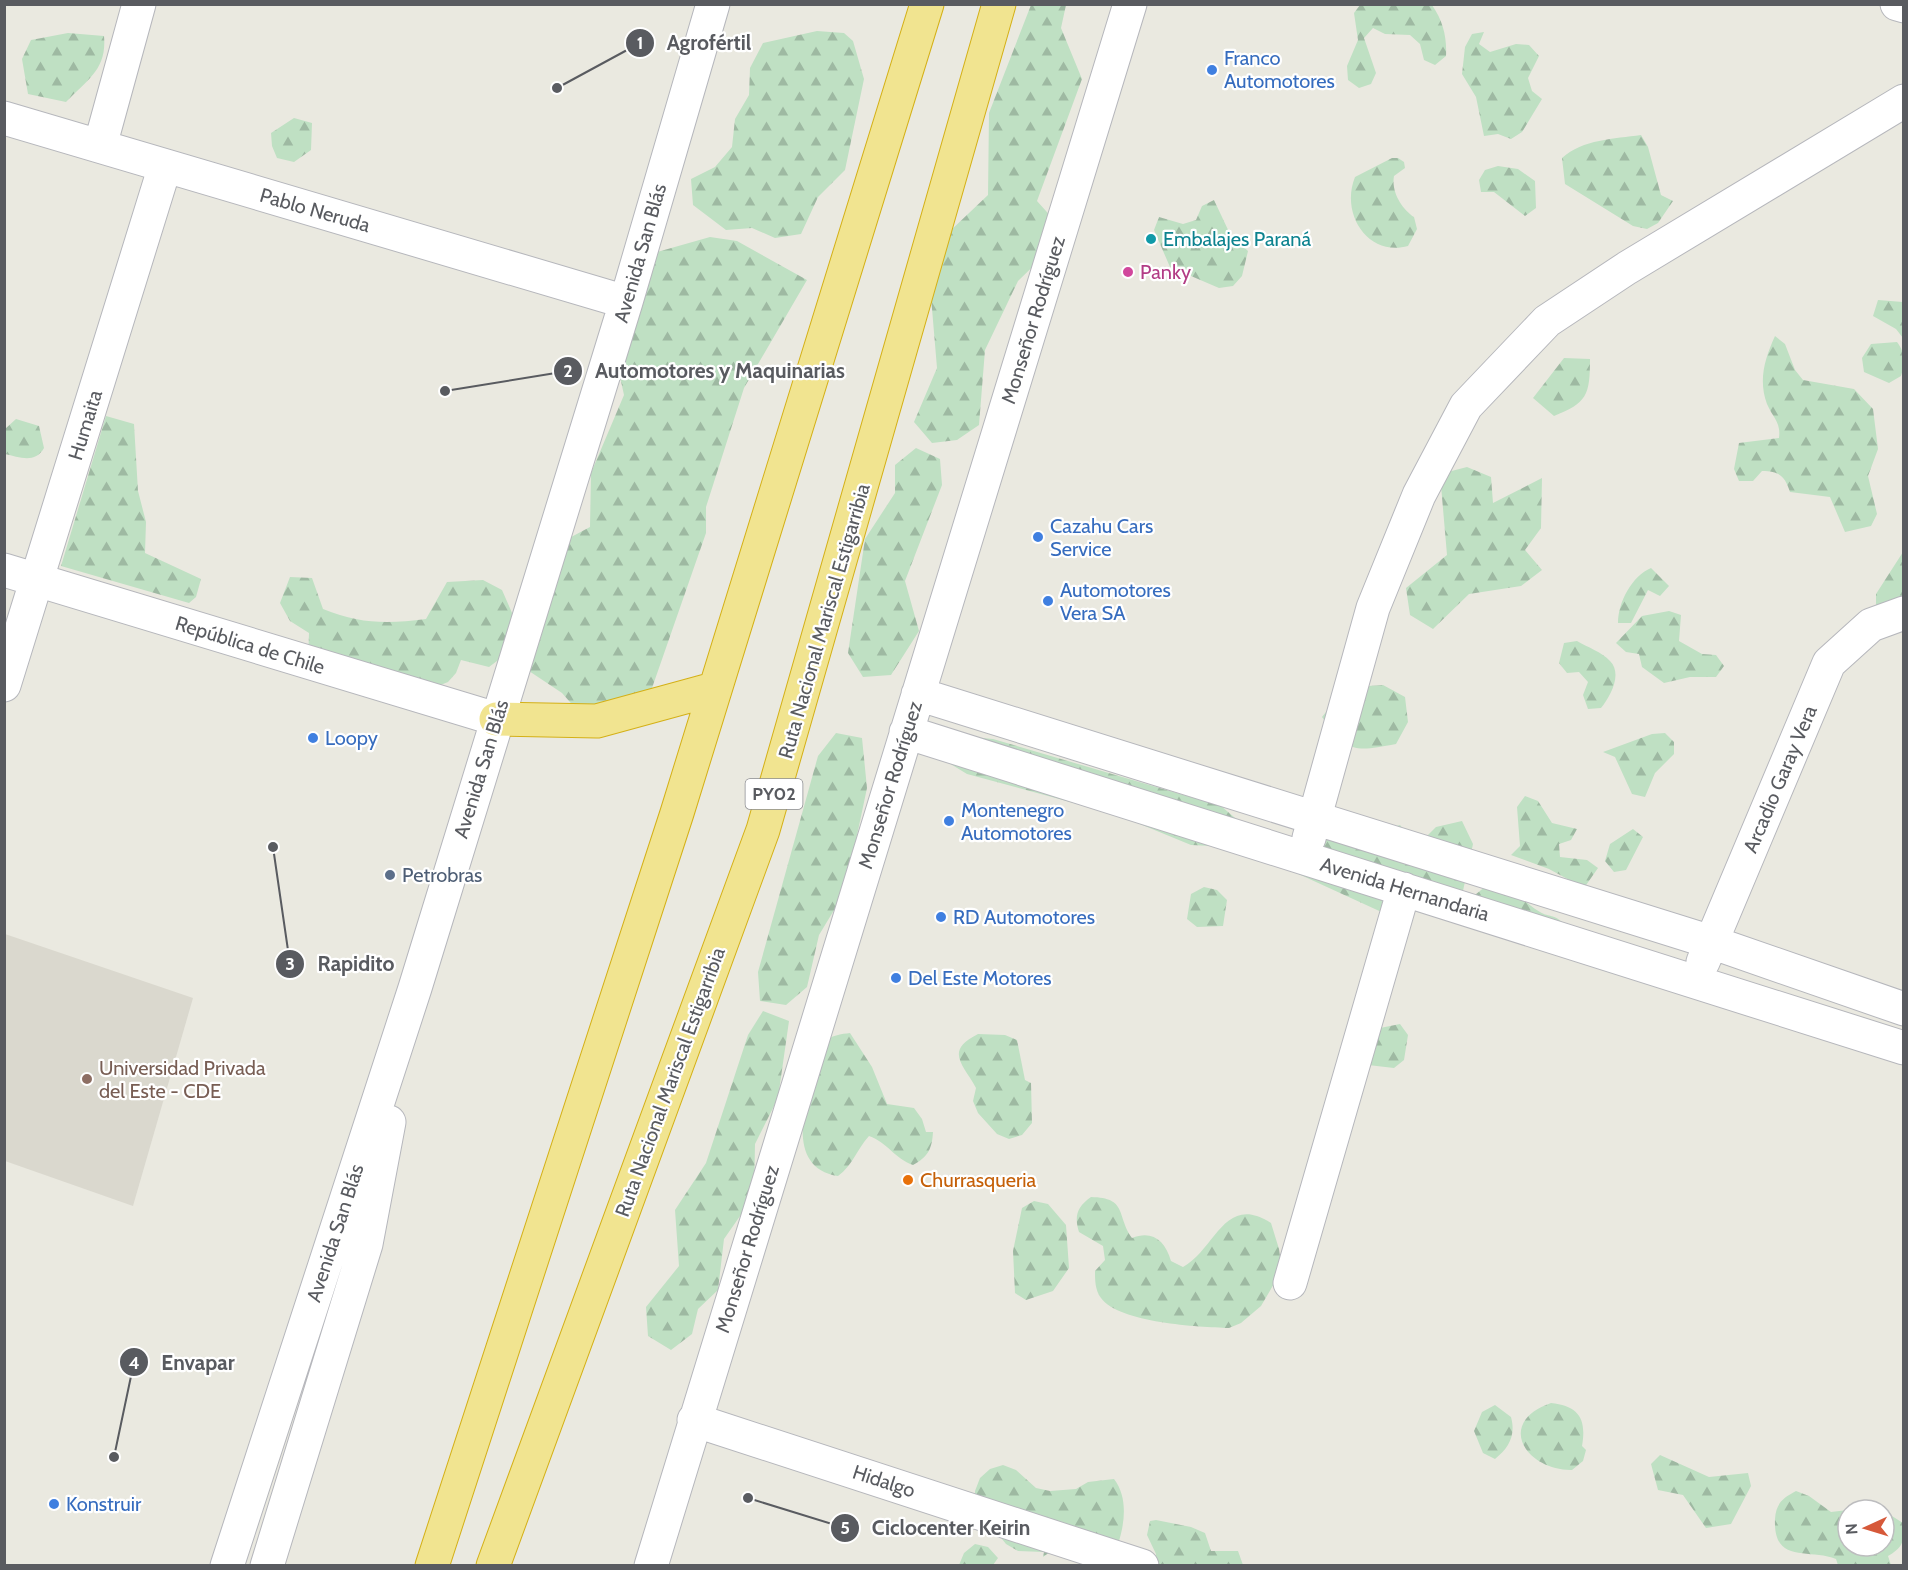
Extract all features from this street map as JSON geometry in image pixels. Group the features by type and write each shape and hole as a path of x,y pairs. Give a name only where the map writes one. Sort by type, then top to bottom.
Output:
{"highway":[{"path":"432,1566 674,824 927,4"},
{"name":"Ruta Nacional Mariscal Estigarribia","path":"493,1566 763,830 999,4"},
{"path":"496,719 597,721 714,689"}],"street":[{"path":"100,146 139,4"},
{"name":"Avenida San Blás","path":"227,1566 414,987 626,302 713,4"},
{"name":"Monseñor Rodríguez","path":"651,1566 694,1419 1130,4"},
{"path":"1898,4 1904,6"},
{"path":"1303,857 1317,819 1373,608 1419,495 1466,406 1547,321 1627,268 1904,101"},
{"name":"Pablo Neruda","path":"4,118 626,302"},
{"name":"Humaita","path":"4,685 165,166"},
{"name":"República de Chile","path":"4,570 496,719"},
{"name":"Arcadio Garay Vera","path":"1696,980 1829,663 1870,625 1904,613"},
{"name":"Avenida Hernandaria","path":"918,694 1711,942 1904,1009"},
{"name":"Avenida Hernandaria","path":"906,732 1696,980 1904,1048"},
{"path":"1290,1283 1404,889"},
{"path":"267,1566 366,1244 414,987"},
{"name":"Hidalgo","path":"694,1419 1079,1556 1142,1566"}],"shaded area":[{"name":"Universidad Privada del Este - CDE","path":"5,934 193,998 133,1206 5,1161"}],"green space":[{"path":"1031,5 1066,5 1061,28 1082,79 1037,201 1055,221 1054,246 1018,281 985,350 979,425 957,440 932,443 914,422 937,368 930,285 949,232 988,195 989,113"},
{"path":"1360,5 1432,5 1444,29 1446,56 1435,65 1424,60 1420,44 1410,35 1385,34 1373,28 1364,38 1376,73 1371,84 1359,88 1348,80 1347,66 1358,40 1354,13"},
{"path":"817,31 844,33 853,41 864,79 845,170 818,197 801,234 775,238 752,228 726,230 693,205 691,179 715,167 732,147 735,119 749,95 750,68 763,43"},
{"path":"1484,32 1479,44 1490,52 1516,44 1529,45 1539,56 1528,78 1532,91 1542,99 1522,132 1511,139 1498,134 1484,136 1476,97 1462,74 1465,47 1472,34"},
{"path":"68,33 104,36 102,57 94,73 66,102 28,94 22,59 31,40"},
{"path":"294,118 312,123 311,150 294,162 277,158 272,146 271,133"},
{"path":"1641,135 1648,147 1661,195 1673,201 1658,223 1647,229 1633,226 1565,184 1562,158 1589,143"},
{"path":"1392,158 1398,158 1404,162 1405,168 1394,176 1394,188 1402,205 1414,217 1417,229 1408,246 1394,248 1370,239 1361,230 1351,205 1351,191 1355,177"},
{"path":"1498,166 1518,169 1535,181 1536,208 1525,216 1494,192 1481,192 1479,180 1485,170"},
{"path":"1214,200 1230,234 1248,251 1242,276 1233,286 1219,288 1170,267 1154,230 1159,217 1183,224 1196,220 1202,206"},
{"path":"710,237 737,241 807,280 744,388 706,507 706,533 652,688 623,729 598,734 562,693 517,663 543,552 590,527 591,473 624,395 612,340 629,260"},
{"path":"1878,300 1903,302 1903,338 1896,329 1873,316"},
{"path":"1775,336 1785,344 1795,370 1803,380 1854,389 1873,409 1878,449 1868,476 1877,514 1871,526 1845,532 1830,497 1790,492 1786,482 1777,473 1762,471 1753,481 1739,481 1734,469 1739,443 1779,438 1778,424 1767,404 1763,386 1766,361"},
{"path":"1897,342 1904,358 1901,376 1889,383 1864,372 1862,358 1871,344"},
{"path":"1564,358 1590,359 1589,381 1580,402 1554,416 1533,398"},
{"path":"106,416 134,424 138,491 146,522 145,553 201,579 196,597 189,603 61,566"},
{"path":"16,419 39,426 44,448 36,456 21,458 5,454 5,429"},
{"path":"916,448 940,459 942,485 905,581 919,631 891,675 863,677 848,653 865,539 895,493 895,465"},
{"path":"1467,467 1491,477 1493,503 1542,478 1541,528 1525,550 1542,570 1521,586 1469,594 1433,629 1410,615 1406,588 1447,555 1440,474"},
{"path":"1903,552 1903,622 1876,620 1876,594"},
{"path":"1651,568 1669,586 1660,596 1648,590 1631,623 1618,623 1620,607 1627,591 1638,577"},
{"path":"290,577 312,578 323,609 349,618 374,622 426,619 447,582 483,580 502,590 516,622 501,658 489,667 461,660 456,673 448,682 416,695 308,662 309,633 290,621 280,603"},
{"path":"1669,611 1681,615 1679,641 1702,654 1716,655 1724,666 1716,677 1690,677 1664,683 1642,667 1639,654 1626,652 1616,643 1642,616"},
{"path":"1577,641 1603,655 1614,666 1614,685 1601,708 1588,709 1583,695 1588,682 1579,672 1567,673 1559,663 1564,643"},
{"path":"1383,685 1405,697 1408,722 1396,744 1370,748 1353,747 1339,738 1322,717 1336,701 1348,692 1362,687"},
{"path":"836,733 862,738 867,788 845,892 819,935 807,987 786,1005 760,1001 758,972 818,756"},
{"path":"1665,733 1674,742 1674,754 1655,773 1645,797 1632,794 1615,757 1603,752 1652,734"},
{"path":"940,734 993,739 1221,806 1241,823 1233,847 1191,845 1118,815 967,774 944,760"},
{"path":"1525,796 1538,801 1552,823 1577,829 1571,840 1559,844 1560,857 1587,860 1598,868 1584,888 1549,869 1511,855 1520,846 1517,807"},
{"path":"1462,821 1473,844 1457,919 1411,892 1388,915 1292,871 1322,836 1349,841 1400,825 1417,846 1436,827"},
{"path":"1633,829 1643,837 1626,870 1614,872 1605,861 1610,844"},
{"path":"1486,886 1506,889 1517,894 1543,914 1557,918 1564,924 1470,899"},
{"path":"1204,887 1217,890 1227,900 1223,926 1197,927 1187,919 1191,894"},
{"path":"763,1011 789,1021 778,1098 755,1144 754,1196 724,1239 718,1290 698,1309 692,1334 671,1350 648,1336 646,1307 679,1266 675,1210 706,1163 748,1035"},
{"path":"1400,1024 1408,1035 1404,1060 1394,1068 1368,1065 1375,1029"},
{"path":"850,1033 872,1067 887,1104 914,1108 922,1119 926,1132 933,1132 928,1152 913,1165 869,1136 838,1176 822,1171 811,1161 805,1149 803,1119 821,1050 829,1038"},
{"path":"978,1034 1005,1035 1017,1040 1025,1080 1031,1083 1032,1123 1022,1135 1009,1139 997,1134 978,1113 973,1101 976,1088 962,1065 959,1052 968,1040"},
{"path":"1091,1197 1103,1198 1116,1204 1132,1238 1152,1236 1165,1247 1171,1261 1183,1267 1194,1259 1231,1219 1242,1215 1255,1216 1271,1223 1279,1249 1282,1270 1261,1306 1241,1323 1229,1328 1160,1322 1124,1313 1110,1306 1098,1292 1095,1271 1105,1260 1103,1246 1079,1232 1078,1212"},
{"path":"1034,1201 1048,1204 1066,1225 1069,1268 1053,1291 1026,1300 1015,1293 1013,1251 1022,1208"},
{"path":"1551,1403 1568,1407 1582,1421 1582,1446 1586,1450 1583,1461 1572,1470 1542,1463 1531,1455 1523,1444 1521,1433 1524,1422 1534,1412"},
{"path":"1495,1405 1511,1417 1513,1430 1508,1446 1495,1459 1483,1453 1474,1431 1482,1412"},
{"path":"1660,1455 1709,1477 1748,1473 1751,1486 1731,1524 1706,1528 1683,1495 1658,1490 1651,1464"},
{"path":"1003,1465 1016,1470 1036,1488 1050,1491 1076,1489 1088,1482 1114,1479 1122,1494 1124,1510 1118,1544 1054,1549 1043,1557 1044,1552 1018,1551 1006,1544 975,1505 975,1491 980,1478 990,1469"},
{"path":"1796,1491 1809,1496 1831,1512 1836,1511 1836,1558 1889,1558 1891,1565 1838,1565 1836,1559 1786,1549 1780,1543 1776,1533 1775,1519 1777,1509 1787,1496"},
{"path":"1896,1519 1903,1523 1902,1543 1897,1550"},
{"path":"1156,1520 1191,1527 1205,1533 1211,1551 1238,1551 1243,1565 1156,1565 1156,1554 1147,1535 1150,1521"},
{"path":"975,1544 988,1547 998,1558 993,1565 959,1565 964,1553"}],"place":[{"name":"Franco Automotores","path":"1212,70"},
{"name":"Agrofértil","path":"557,88"},
{"name":"Embalajes Paraná","path":"1151,239"},
{"name":"Panky","path":"1128,272"},
{"name":"Automotores y Maquinarias","path":"445,391"},
{"name":"Cazahu Cars Service","path":"1038,537"},
{"name":"Automotores Vera SA","path":"1048,601"},
{"name":"Loopy","path":"313,738"},
{"name":"Montenegro Automotores","path":"949,821"},
{"name":"Rapidito","path":"273,847"},
{"name":"Petrobras","path":"390,875"},
{"name":"RD Automotores","path":"941,917"},
{"name":"Del Este Motores","path":"896,978"},
{"name":"Universidad Privada del Este - CDE","path":"87,1079"},
{"name":"Churrasqueria","path":"908,1180"},
{"name":"Envapar","path":"114,1457"},
{"name":"Ciclocenter Keirin","path":"748,1498"},
{"name":"Konstruir","path":"54,1504"}]}
